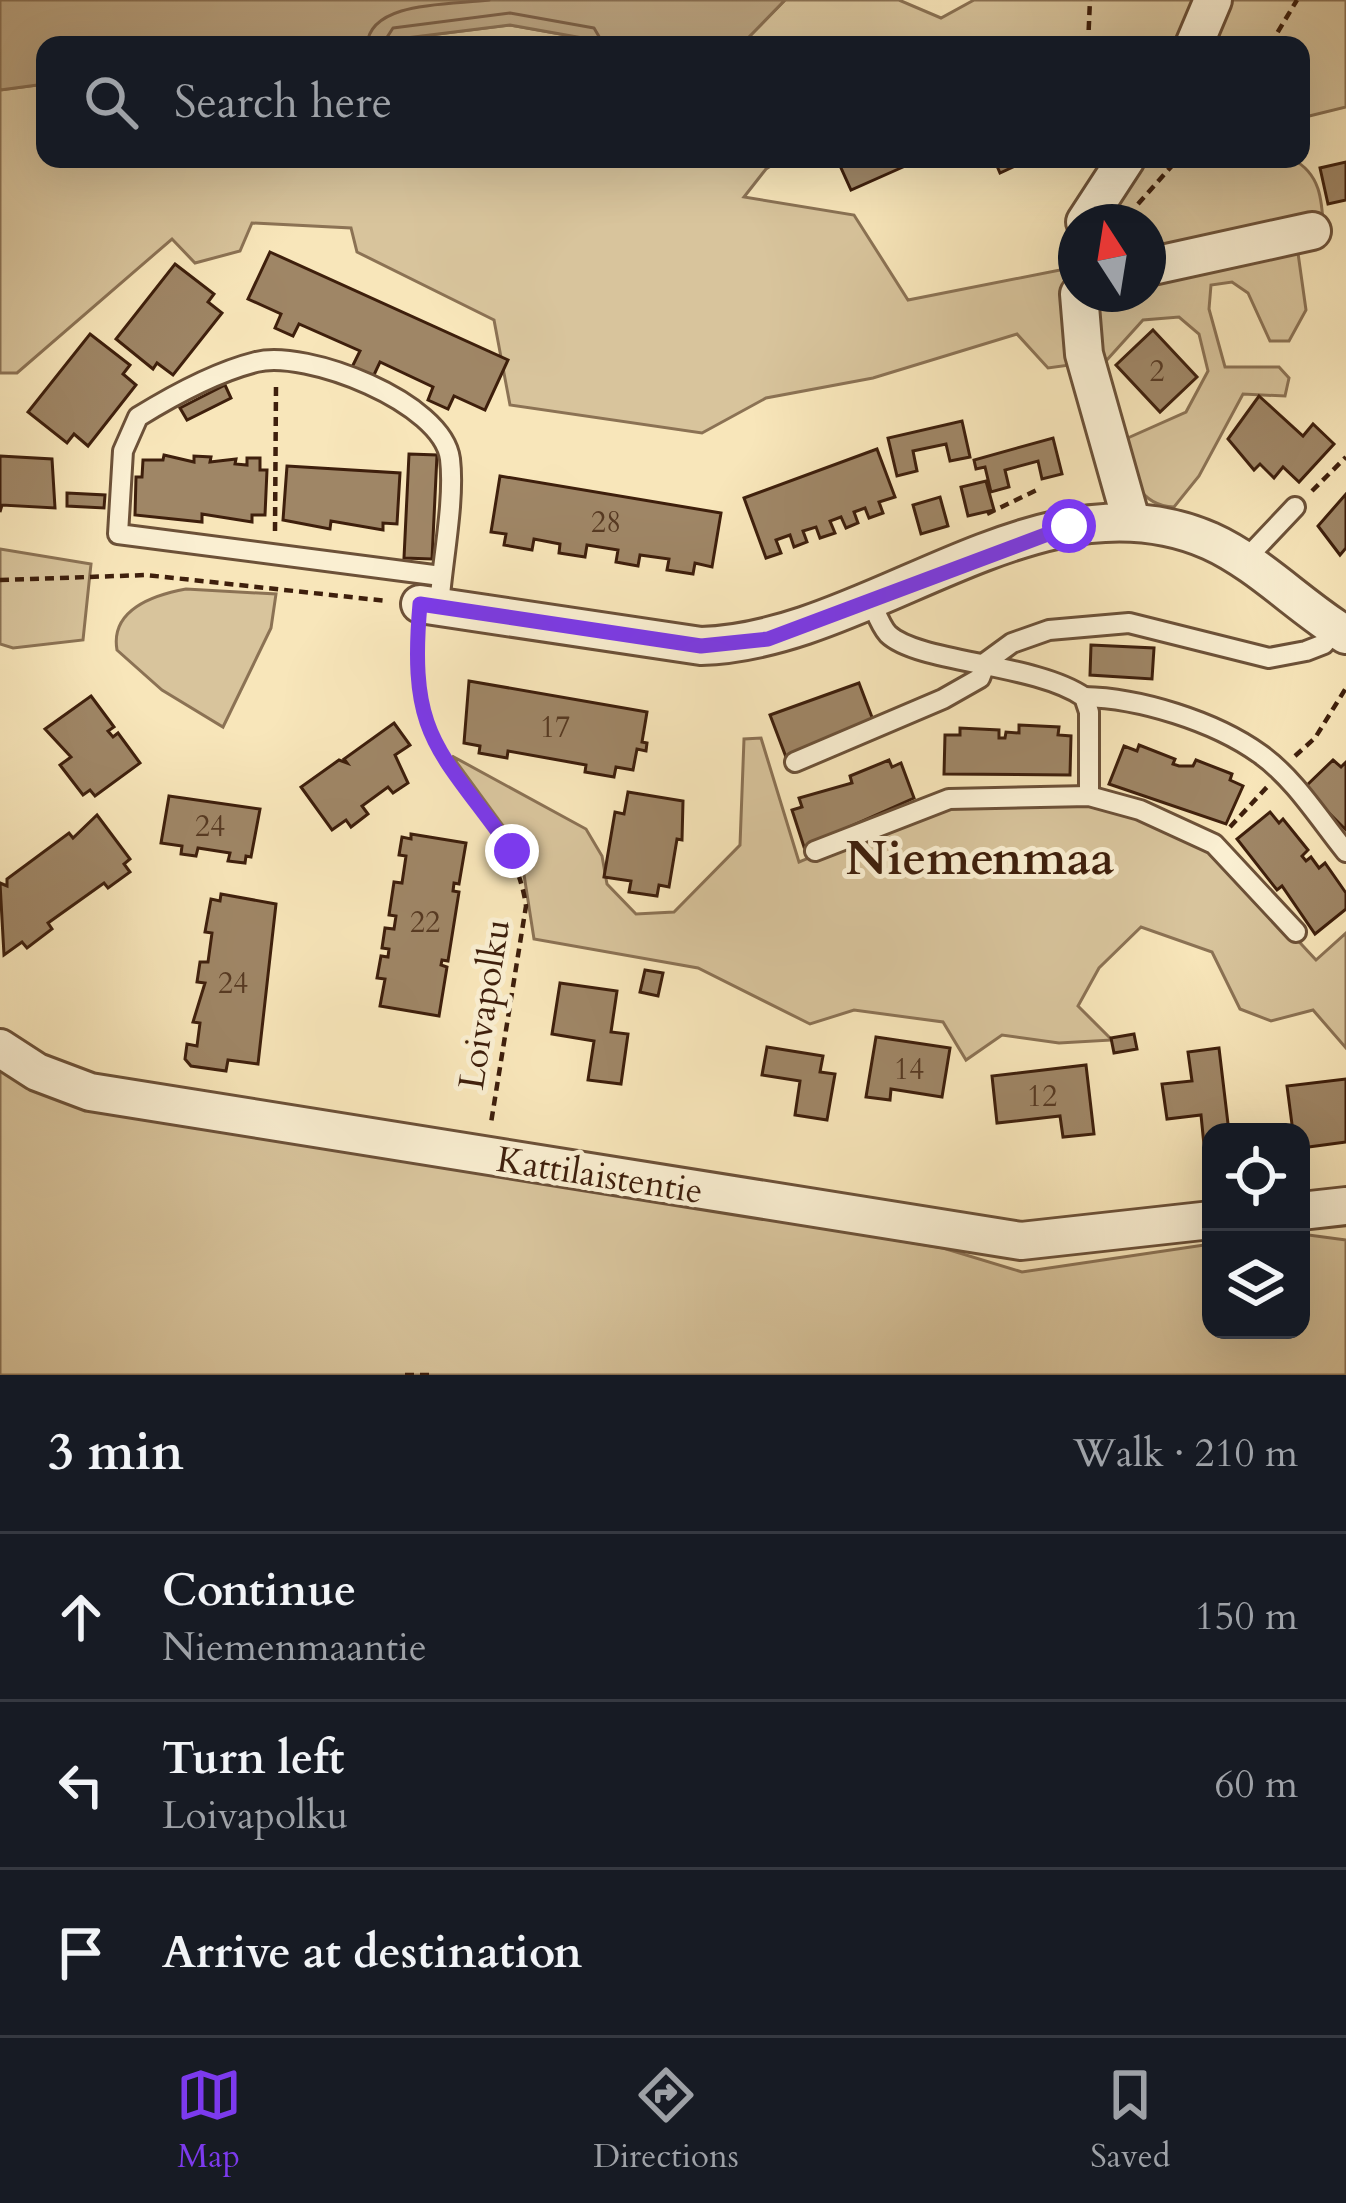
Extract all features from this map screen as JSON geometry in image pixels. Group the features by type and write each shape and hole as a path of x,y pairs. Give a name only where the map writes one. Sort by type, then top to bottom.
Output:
{"street":[{"path":"1198,36 1213,0"},
{"path":"1097,204 1120,168"},
{"path":"1166,263 1312,231"},
{"path":"1080,312 1084,354 1131,520"},
{"path":"433,596 709,646 768,639 1069,526 1131,520 1212,542 1341,632"},
{"name":"Kattilaistentie","path":"0,1048 37,1072 90,1092 1021,1241 1202,1221"},
{"path":"1310,1209 1346,1206"}],"lane":[{"path":"295,358 397,398 435,424 450,457 433,596 274,554 118,534 123,451 138,417 256,362 275,360 295,358"},
{"path":"1244,562 1295,508"},
{"path":"871,601 885,631 901,643 986,662 1084,697 1112,697 1180,718 1259,753 1346,852"},
{"path":"795,762 943,699 980,678 986,662 1012,643 1090,623 1183,633 1216,647 1269,658 1306,651 1341,632"},
{"path":"1084,697 1089,712 1089,796"},
{"path":"815,851 949,799 1089,796 1140,810 1214,844 1296,932"}],"path":[{"path":"1088,36 1090,0"},
{"path":"1275,36 1297,0"},
{"path":"1138,204 1170,168"},
{"path":"274,554 275,360"},
{"path":"1295,508 1346,457"},
{"path":"980,517 1041,488"},
{"path":"0,580 146,575 433,596"},
{"name":"Loivapolku","path":"433,596 415,681 425,727 512,851 526,906 486,1156"},
{"path":"1315,738 1346,688"},
{"path":"1214,844 1255,802"},
{"path":"405,1375 434,1375"}],"shaded area":[{"path":"785,0 899,0 941,18 974,0 1346,0 1346,107 1310,116 1310,36 750,36"},
{"path":"510,25 572,36 422,36"},
{"path":"36,85 36,168 768,168 744,197 854,215 908,300 1058,270 1058,312 1070,312 1077,364 1048,368 1017,334 873,378 766,398 702,433 510,405 494,320 357,252 351,228 252,223 240,251 195,263 172,239 17,373 0,373 0,90"},
{"path":"1101,168 1304,168 1310,174 1319,193 1324,239 1297,246 1306,310 1289,341 1270,341 1248,293 1232,282 1211,285 1209,309 1225,367 1279,367 1289,378 1285,396 1243,394 1199,476 1174,507 1143,494 1121,441 1186,412 1208,371 1199,334 1179,317 1143,320 1096,372 1089,312 1166,312 1166,204 1098,204"},
{"path":"0,549 91,564 83,640 13,648 0,644"},
{"path":"186,589 276,594 271,628 223,727 162,690 117,650 120,624 136,607"},
{"path":"761,738 799,862 919,813 1017,797 1122,809 1182,833 1237,875 1316,960 1346,933 1346,1048 1313,1010 1271,1021 1240,1009 1212,952 1141,927 1099,968 1078,1006 1112,1040 1059,1043 1002,1035 966,1060 943,1022 854,1010 810,1024 698,968 534,939 520,849 452,756 586,829 602,856 607,884 636,914 674,912 740,845 744,739"},
{"path":"0,1062 62,1098 943,1248 1022,1272 1202,1245 1202,1339 1310,1339 1310,1235 1346,1240 1346,1375 0,1375"}],"water":[{"path":"0,0 785,0 750,36 572,36 510,25 422,36 36,36 36,85 0,90"}],"building":[{"path":"1346,162 1346,200 1328,204 1320,168"},
{"path":"841,168 901,168 851,190"},
{"path":"270,252 508,360 485,410 454,396 448,409 428,400 433,387 380,362 373,377 352,367 360,351 299,324 293,336 275,328 281,314 248,299"},
{"path":"175,264 214,294 208,302 222,313 173,375 157,363 153,369 116,339"},
{"path":"1153,330 1197,377 1160,412 1116,365"},
{"path":"90,334 130,365 123,374 136,385 88,446 74,434 67,443 28,412"},
{"path":"225,385 231,398 187,420 180,408"},
{"path":"1259,396 1303,436 1313,424 1334,444 1299,482 1283,467 1274,478 1260,464 1254,470 1228,439"},
{"path":"962,421 970,457 950,461 946,444 913,451 917,471 897,476 888,438"},
{"path":"1053,438 1062,474 1042,479 1038,461 1005,470 1009,487 991,492 985,467 976,469 974,460"},
{"path":"877,449 895,497 879,502 883,513 869,518 865,508 854,512 858,523 846,528 841,517 830,521 835,533 820,538 816,527 803,531 807,542 794,547 790,535 776,540 781,553 766,558 744,498"},
{"path":"409,454 437,455 432,559 404,558"},
{"path":"164,455 194,462 194,456 211,457 210,462 236,459 235,464 247,465 247,458 260,458 260,470 267,470 265,515 252,515 252,522 202,514 202,522 135,515 136,477 142,477 143,460 163,460"},
{"path":"0,456 52,459 55,508 2,505 0,512"},
{"path":"287,466 400,473 397,524 383,523 383,530 331,521 330,529 283,520"},
{"path":"500,476 721,513 712,567 695,563 693,574 667,570 669,559 640,555 638,566 616,562 618,550 587,545 585,557 559,553 560,544 534,539 532,550 504,545 506,534 491,532"},
{"path":"986,481 994,510 968,516 961,487"},
{"path":"67,493 105,495 104,508 67,506"},
{"path":"1346,494 1346,548 1340,555 1318,526"},
{"path":"940,497 948,526 921,534 913,505"},
{"path":"1091,645 1154,648 1152,679 1090,675"},
{"path":"469,681 647,712 642,742 647,743 646,751 637,749 633,770 616,767 614,777 585,772 586,765 508,751 507,758 479,753 480,746 464,743"},
{"path":"859,683 875,725 786,757 770,715"},
{"path":"91,696 114,727 108,731 113,737 118,733 140,763 95,796 90,790 83,795 60,765 71,757 45,729"},
{"path":"394,723 410,745 395,755 408,783 393,793 388,787 362,806 368,814 351,827 346,820 332,830 301,787 339,760 347,763 344,759"},
{"path":"1019,725 1059,727 1058,735 1071,736 1070,775 944,774 945,735 960,735 960,728 999,730 999,738 1005,738 1006,732 1019,733"},
{"path":"1139,745 1175,759 1173,764 1179,766 1193,766 1196,760 1232,774 1230,780 1243,786 1226,824 1109,784 1124,746 1137,751"},
{"path":"889,760 892,767 901,763 914,798 804,847 792,810 802,807 799,798 852,783 850,776"},
{"path":"1333,760 1341,767 1346,762 1346,830 1304,788"},
{"path":"628,792 683,801 682,840 677,839 669,887 659,885 657,896 629,892 631,881 604,877 615,812 624,814"},
{"path":"169,796 260,809 251,857 246,856 245,863 228,861 230,853 198,848 196,856 181,854 182,846 161,843"},
{"path":"1270,812 1279,823 1283,819 1308,850 1302,856 1306,861 1311,857 1319,868 1325,863 1346,893 1346,909 1315,934 1282,886 1277,890 1237,839"},
{"path":"97,815 130,859 124,864 130,872 108,888 104,883 48,923 52,929 27,948 22,942 4,955 0,883 7,886 7,879 69,833 73,838"},
{"path":"411,834 466,843 459,884 454,883 453,891 459,892 448,961 442,960 441,965 447,967 439,1016 380,1006 385,979 377,978 381,956 388,957 389,949 382,948 385,928 394,929 396,916 389,915 394,882 402,883 406,856 399,855 402,837 411,839"},
{"path":"221,894 276,904 258,1064 228,1060 226,1071 191,1066 185,1059 187,1044 197,1046 200,1023 193,1022 205,983 197,982 200,962 208,962 212,933 205,932 211,899 220,901"},
{"path":"645,970 663,973 658,996 640,992"},
{"path":"560,983 617,991 611,1032 628,1034 621,1084 588,1080 594,1041 552,1034"},
{"path":"1134,1034 1137,1049 1114,1053 1111,1038"},
{"path":"876,1037 950,1048 942,1097 891,1089 890,1100 866,1097"},
{"path":"767,1047 823,1056 820,1072 835,1074 827,1120 795,1115 800,1081 762,1075"},
{"path":"1219,1048 1228,1123 1202,1125 1201,1115 1167,1119 1162,1084 1192,1081 1188,1052"},
{"path":"1086,1065 1094,1134 1063,1137 1060,1116 997,1123 992,1076"},
{"path":"1346,1079 1346,1142 1310,1147 1310,1123 1292,1123 1287,1086"}],"district":[{"name":"Niemenmaa","path":"980,857"}],"route":[{"path":"512,851 425,727 415,681 420,604 701,646 737,645 768,639 1069,526"}]}
